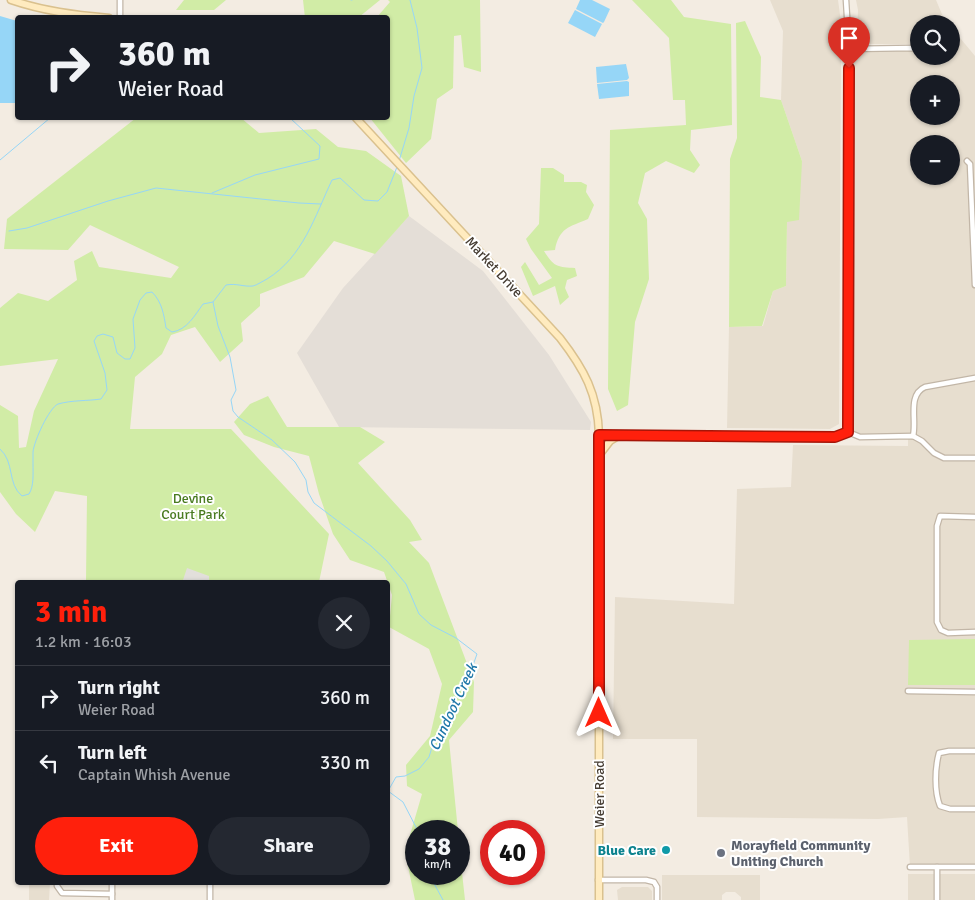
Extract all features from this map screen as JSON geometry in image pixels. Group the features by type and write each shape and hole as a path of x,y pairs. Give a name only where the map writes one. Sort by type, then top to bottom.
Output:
{"street":[{"path":"11,0 33,7 78,15"},
{"path":"120,0 120,15"},
{"path":"846,0 849,49 847,167 848,432"},
{"path":"849,49 910,48"},
{"name":"Market Drive","path":"358,120 560,338 579,363 591,389 599,435"},
{"path":"966,161 970,164 975,286"},
{"path":"913,436 915,427 914,397 918,390 975,378"},
{"path":"599,435 835,437 848,432 860,438 913,436 922,440 934,453 944,458 975,458"},
{"name":"Weier Road","path":"599,435 599,900"},
{"path":"599,456 607,444 620,435"},
{"path":"975,517 940,516 938,526 937,622 941,630 948,633 975,632"},
{"path":"908,691 975,692"},
{"path":"975,751 948,751 940,753 937,761 937,798 940,806 950,809 975,809"},
{"path":"910,867 975,867"},
{"path":"937,867 937,900"},
{"path":"598,880 646,880 654,882 657,887 657,900"},
{"path":"56,885 62,893 112,894"},
{"path":"112,885 112,900"},
{"path":"210,885 210,900"},
{"path":"61,899 62,893"}],"shaded area":[{"path":"770,0 838,0 841,22 839,424 830,429 727,428 729,327 763,326 773,291 786,286 787,222 802,161 781,100 783,31"},
{"path":"856,0 936,0 942,15 910,15 910,44 863,44 857,38 858,10"},
{"path":"960,38 975,56 975,867 910,867 907,817 878,819 697,817 697,739 613,739 615,597 734,604 737,489 791,487 793,445 908,446 908,437 860,437 848,432 849,49 910,48 910,65 960,65"},
{"path":"409,216 483,271 549,355 591,422 590,430 339,427 297,353 343,288"},
{"path":"187,568 209,576 209,580 183,580"},
{"path":"908,874 975,874 975,900 908,900"},
{"path":"662,875 760,875 760,900 741,900 741,897 735,892 726,892 722,895 722,900 662,900"},
{"path":"29,885 50,885 49,900 29,900"},
{"path":"622,887 648,887 652,891 652,900 618,900 617,890"}],"green space":[{"path":"184,0 226,0 214,10 176,10"},
{"path":"303,0 380,0 361,15 305,15"},
{"path":"388,0 480,0 481,72 464,67 461,35 454,36 453,88 437,99 431,139 406,163 372,120 390,120 390,15 379,15 390,2"},
{"path":"632,0 671,0 684,17 731,24 732,125 691,130 690,150 700,165 694,173 666,161 645,173 638,203 647,219 649,279 635,322 628,405 617,411 608,389 610,130 686,125 685,100 673,100 669,38"},
{"path":"745,21 761,57 760,97 781,100 802,161 799,220 787,222 786,286 773,291 762,326 729,327 730,159 737,138 736,23"},
{"name":"Devine Court Park","path":"133,120 243,120 259,133 316,129 338,147 366,151 401,176 409,216 375,254 334,241 304,277 260,294 260,306 241,323 243,341 220,362 195,327 171,335 162,354 135,377 130,429 231,429 329,534 319,580 86,580 87,496 55,491 35,532 16,514 0,492 0,405 18,416 19,448 26,447 34,411 58,359 0,366 0,308 18,293 48,301 77,280 74,261 92,251 99,267 171,278 179,267 90,225 68,250 4,249 7,219"},
{"path":"541,168 553,168 564,175 564,182 581,182 587,185 586,192 594,205 588,219 566,229 562,233 555,250 544,251 556,265 575,268 577,276 567,280 565,288 569,297 560,305 555,286 533,296 521,267 525,262 539,285 552,278 526,239 539,224"},
{"path":"268,396 287,427 360,427 385,442 358,463 410,520 422,540 409,542 429,563 474,682 473,712 449,740 457,820 414,820 422,794 407,786 406,765 430,736 442,684 429,649 390,628 392,595 390,580 387,580 384,572 350,560 333,534 319,494 309,456 274,447 244,435 234,422 250,404"},
{"path":"975,639 975,685 908,685 909,640"},
{"path":"412,885 463,885 465,900 415,900"}],"water":[{"path":"580,0 592,0 610,9 604,22 576,9"},
{"path":"575,10 602,24 595,37 568,23"},
{"path":"0,16 15,20 15,103 0,103"},
{"path":"626,64 629,78 627,80 597,83 596,67"},
{"path":"629,82 629,96 599,99 597,84"}],"waterway":[{"name":"Cundoot Creek","path":"399,161 409,128 414,96 422,68 417,28 410,0"},
{"path":"0,160 48,120"},
{"path":"212,193 255,175 319,159 320,146 292,120"},
{"name":"Cundoot Creek","path":"390,788 396,777 405,776 419,769 429,757 453,700 467,682 477,654 456,638 431,625 419,614 406,584 387,561 371,546 314,503 308,492 306,480 295,462 272,440 238,417 233,411 231,400 236,390 230,357 218,326 213,302 226,285 255,285 267,279 290,259 307,235 332,180 340,178 364,200 378,201 387,192 397,167"},
{"path":"9,231 27,228 108,201 156,188 321,204"},
{"path":"0,449 8,460 17,491 22,496 29,494 33,480 34,447 42,425 50,412 58,404 101,399 107,390 105,373 94,341 97,336 103,334 113,337 117,353 125,359 130,359 135,348 133,319 140,300 146,293 152,292 158,300 166,328 172,332 186,325 203,304 213,302"},
{"name":"Cundoot Creek","path":"390,792 403,802 412,820"},
{"name":"Cundoot Creek","path":"435,885 443,900"}],"place":[{"name":"Blue Care","path":"666,850"},
{"name":"Morayfield Community Uniting Church","path":"721,853"}],"route":[{"path":"599,713 599,435 835,437 848,432 847,167 849,68"}]}
